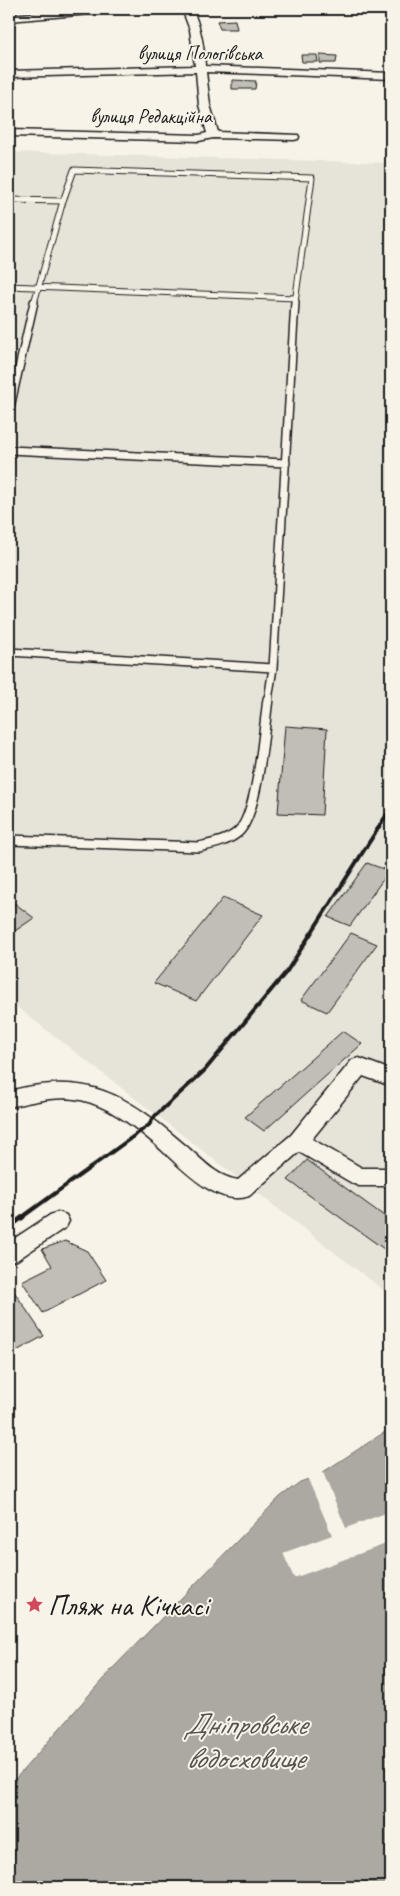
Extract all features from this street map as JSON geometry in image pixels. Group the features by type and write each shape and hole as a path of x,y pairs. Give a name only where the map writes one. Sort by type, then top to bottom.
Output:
{"street":[{"path":"9,18 113,9"},
{"path":"187,9 196,34 207,118 213,130 213,135"},
{"name":"вулиця Пологівська","path":"9,74 200,69 391,76"},
{"name":"вулиця Редакційна","path":"9,133 199,138 213,135 294,137"},
{"path":"9,1099 32,1092 68,1089 110,1101 149,1126 216,1184 242,1190 298,1141 359,1066 391,1078"},
{"path":"298,1141 360,1177 391,1177"},
{"path":"9,1253 58,1221"}],"lane":[{"path":"9,412 37,288 74,170 312,178 296,298 273,668 252,808 239,832 220,842 199,846 9,840"},
{"path":"9,200 63,201"},
{"path":"9,286 296,298"},
{"path":"9,450 286,463"},
{"path":"9,652 273,668"}],"shaded area":[{"path":"9,152 391,163 391,1296 9,1001"}],"water":[{"name":"Дніпровське водосховище","path":"391,1428 391,1887 9,1887 9,1786 111,1670 280,1497 300,1482 317,1476"}],"pier":[{"path":"322,1470 346,1528 391,1511 391,1542 294,1578 283,1553 332,1535 307,1477"}],"building":[{"path":"235,20 237,29 220,29 217,21"},
{"path":"301,55 317,55 318,62 302,62"},
{"path":"320,55 337,56 336,63 320,63"},
{"path":"232,80 256,81 255,89 232,89"},
{"path":"285,726 327,729 322,815 278,813"},
{"path":"367,863 389,871 350,926 328,917"},
{"path":"223,898 263,915 196,1001 154,983"},
{"path":"9,899 34,918 9,935"},
{"path":"351,933 377,944 327,1012 301,1000"},
{"path":"343,1031 362,1044 264,1131 245,1117"},
{"path":"307,1160 391,1221 391,1254 288,1180"},
{"path":"65,1241 87,1251 106,1280 43,1313 22,1281 52,1266 42,1249"},
{"path":"11,1287 44,1336 9,1355 9,1289"}],"railway":[{"path":"21,1218 149,1125 155,1116 205,1070 287,971 391,808"},
{"path":"9,1227 23,1217"}],"place":[{"name":"Пляж на Кічкасі","path":"34,1605"}]}
